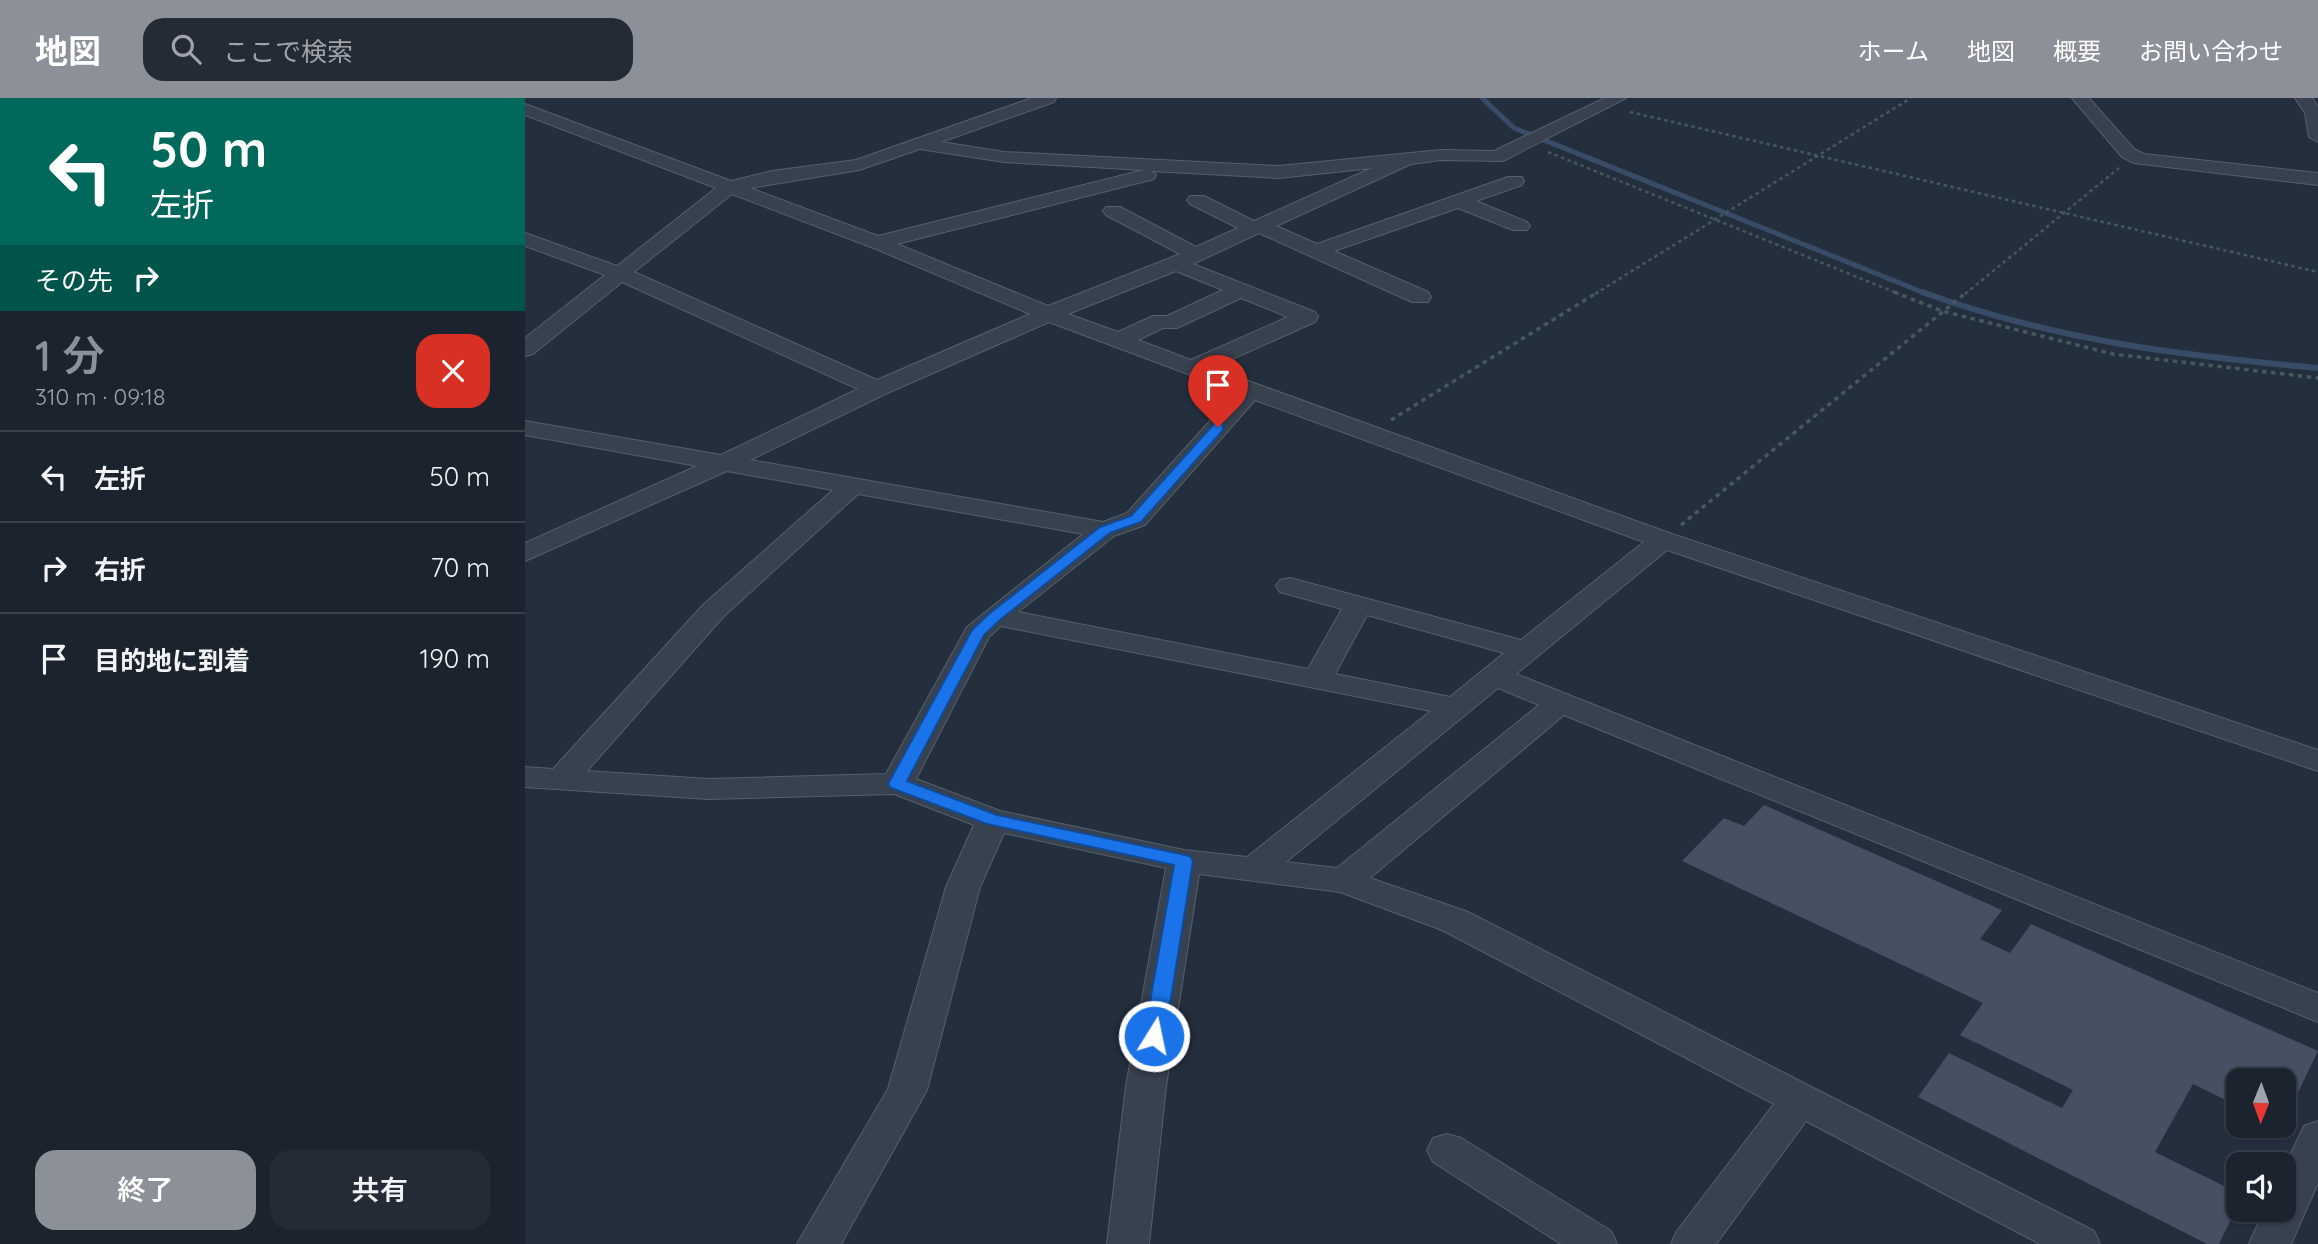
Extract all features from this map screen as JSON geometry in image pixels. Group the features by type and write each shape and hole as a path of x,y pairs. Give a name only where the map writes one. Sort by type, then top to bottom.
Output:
{"street":[{"path":"525,349 729,187 772,177 859,165 1048,98"},
{"path":"2080,98 2133,156 2155,162 2318,179"},
{"path":"2303,98 2314,113 2318,137"},
{"path":"919,144 1004,157 1279,172 1441,155 1497,156 1610,102"},
{"path":"525,109 876,243 1119,341 1663,540 2318,761"},
{"path":"525,553 722,464 877,389 1048,314 1186,259 1404,160"},
{"path":"876,243 1178,167"},
{"path":"1316,251 1515,181"},
{"path":"1197,200 1420,298"},
{"path":"1458,201 1520,226"},
{"path":"1112,211 1186,259 1241,290 1307,317 1192,368"},
{"path":"525,239 621,274 877,389"},
{"path":"1119,341 1161,321 1169,323 1241,290"},
{"path":"1077,302 1144,329"},
{"path":"897,784 977,633 1105,530 1136,519 1251,390"},
{"path":"525,428 1105,530"},
{"path":"560,781 713,611 852,486"},
{"path":"1254,870 1663,540"},
{"path":"1290,586 1526,650"},
{"path":"1317,680 1359,605"},
{"path":"995,616 1456,707"},
{"path":"1494,676 2318,1007"},
{"path":"1344,881 1560,703"},
{"path":"525,777 708,789 897,784 993,820 1184,861 1344,881 1455,921 2079,1244"},
{"path":"817,1244 847,1198 907,1090 963,887 993,820"},
{"path":"1128,1244 1146,1086 1184,861"},
{"path":"1692,1244 1800,1099"},
{"path":"2270,1244 2318,1137"},
{"path":"1447,1150 1596,1244"}],"path":[{"path":"1369,433 1911,98"},
{"path":"1610,102 1817,156 2318,272"},
{"path":"1533,140 1714,219 1942,311 2113,354 2318,378"},
{"path":"1663,540 2133,156"}],"building":[{"path":"1764,805 2002,910 1980,939 2010,953 2031,924 2318,1051 2296,1096 2296,1068 2226,1068 2226,1100 2193,1084 2155,1152 2226,1187 2226,1222 2230,1222 2219,1244 2207,1244 1918,1097 1949,1053 2062,1108 2073,1090 1960,1035 1983,1003 1682,861 1724,818 1744,826"}],"waterway":[{"path":"1482,98 1514,128 1922,292"},
{"path":"1922,292 2021,323 2118,344 2216,358 2318,368"},
{"path":"1922,292 1927,294"}],"route":[{"path":"1154,1036 1184,861 993,820 897,784 977,633 1105,530 1136,519 1218,427"}]}
